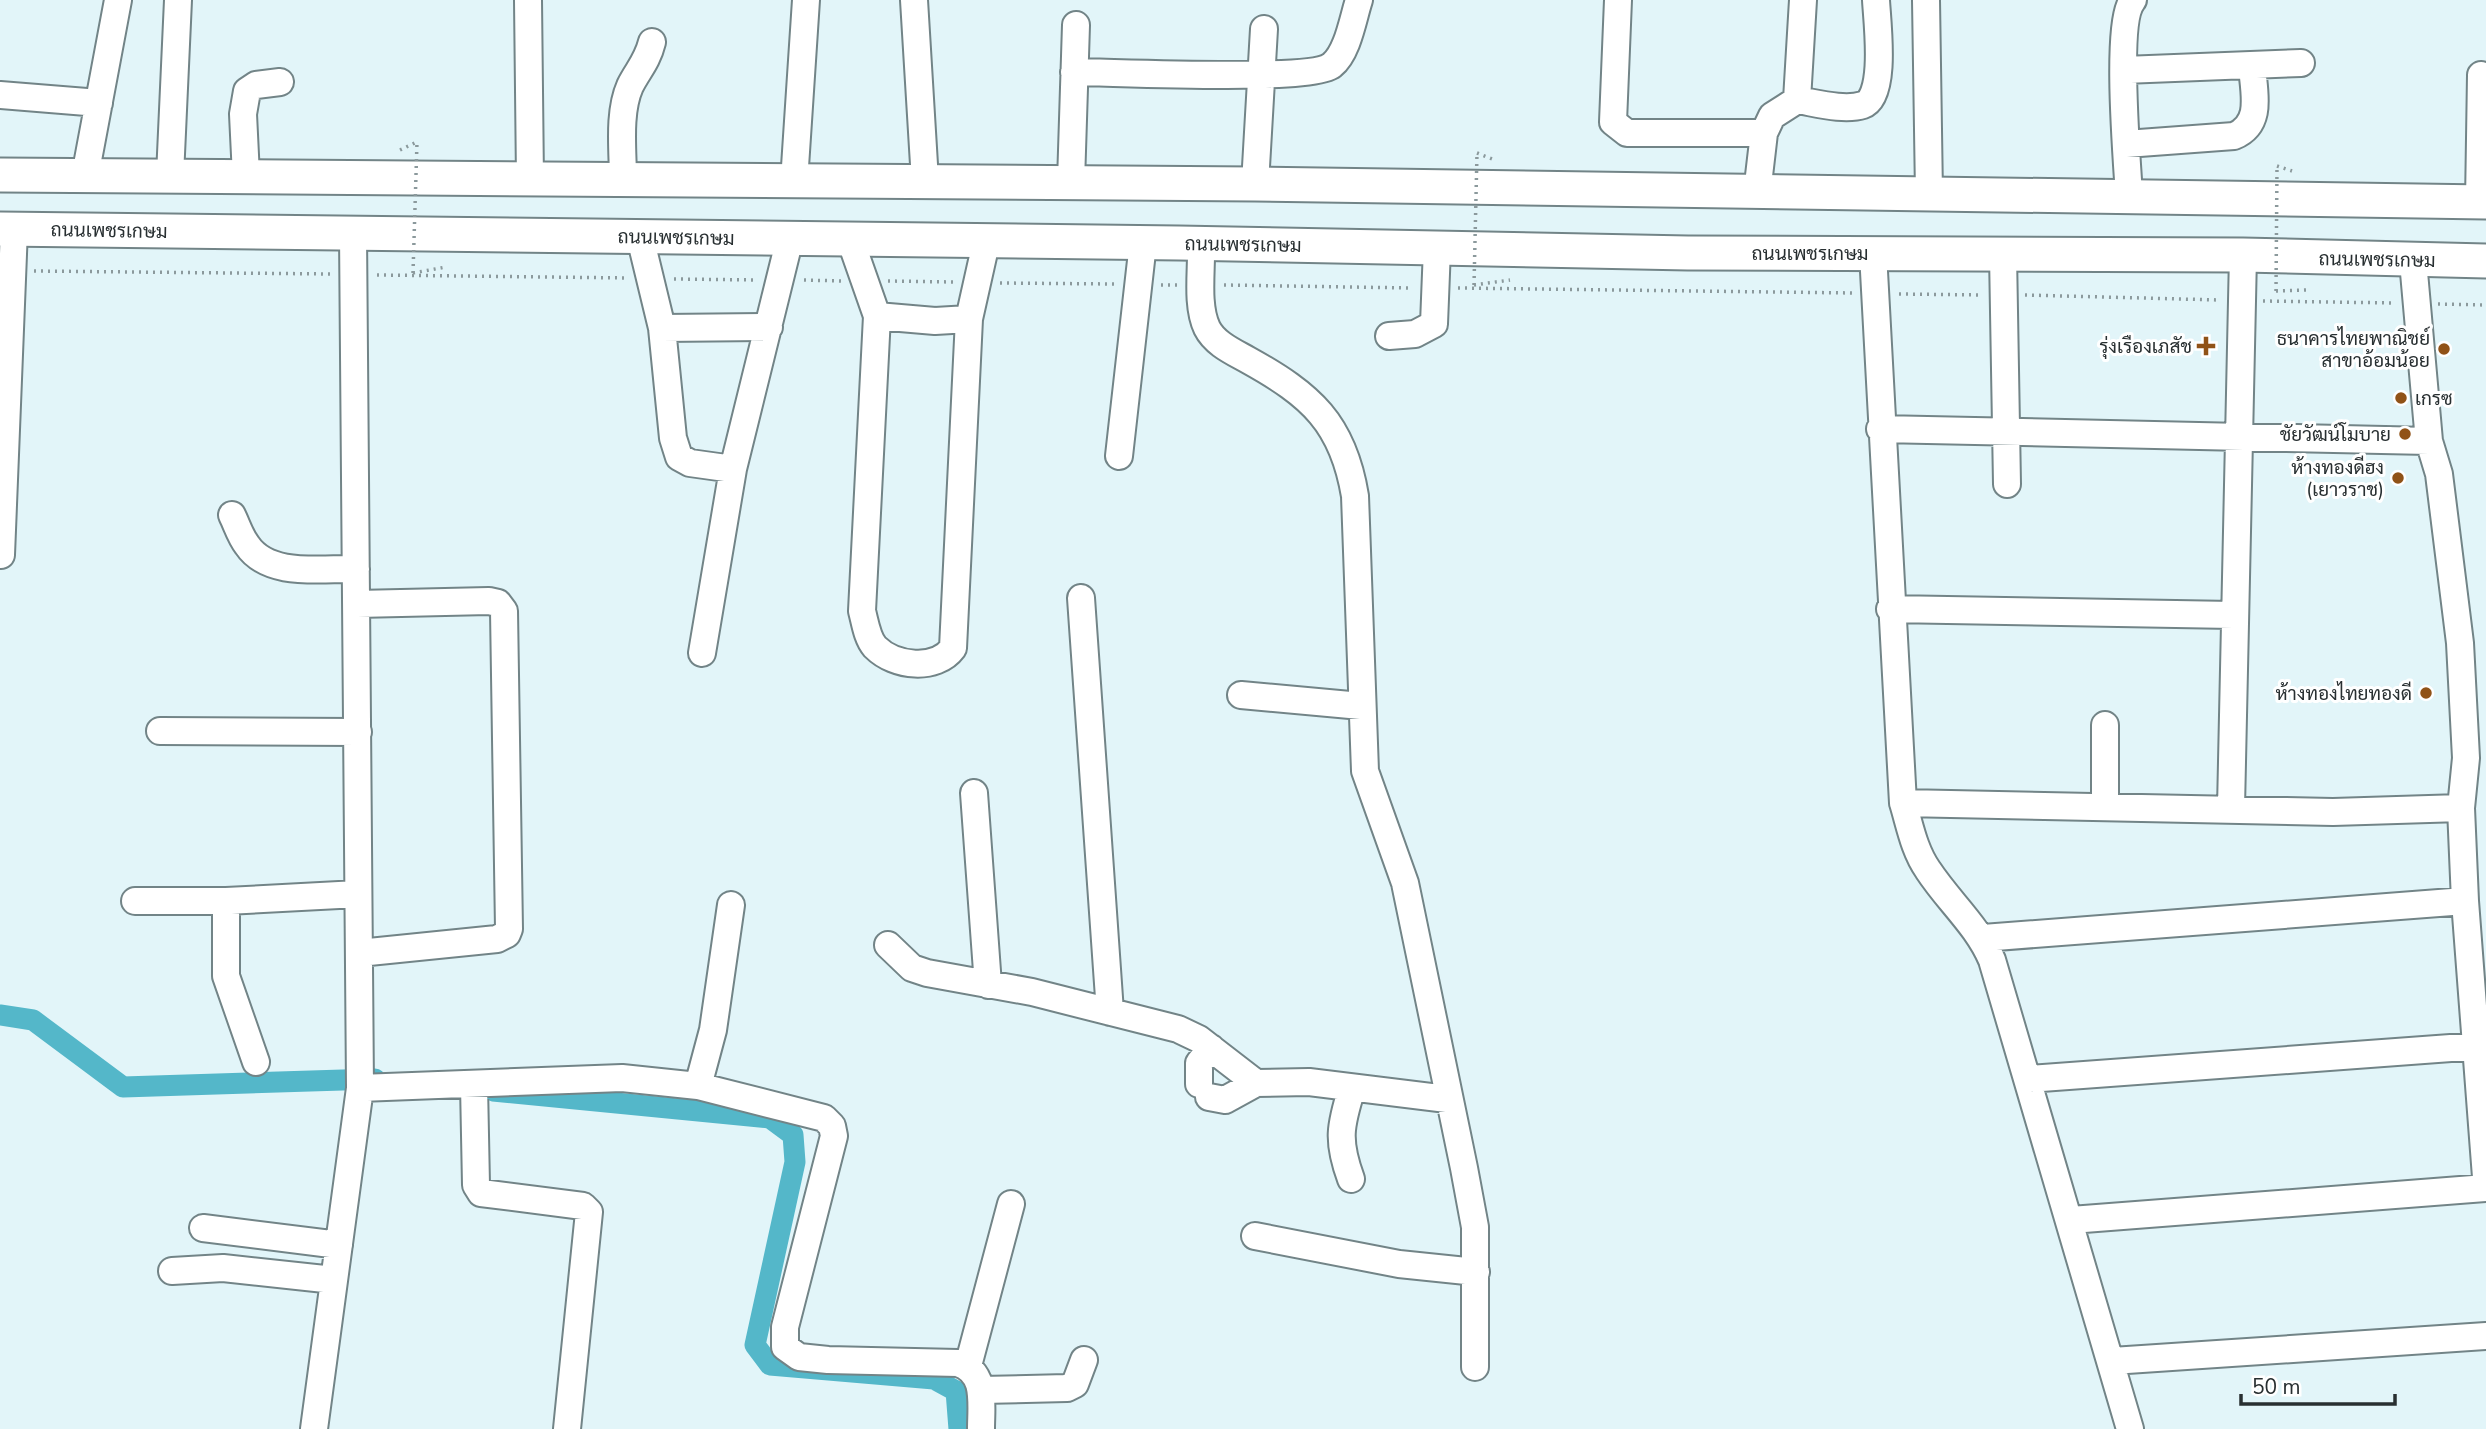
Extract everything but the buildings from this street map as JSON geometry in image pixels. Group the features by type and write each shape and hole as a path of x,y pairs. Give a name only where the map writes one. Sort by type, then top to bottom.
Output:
{"main road":[{"path":"0,175 1255,184 2482,202"},
{"name":"ถนนเพชรเกษม","path":"7,229 790,238 986,243 2243,255 2486,261"}],"street":[{"path":"85,176 118,0"},
{"path":"170,176 178,0"},
{"path":"528,0 530,180"},
{"path":"794,182 806,0"},
{"path":"914,0 925,181"},
{"path":"1074,72 1261,75 1321,70 1332,65 1339,56 1359,0"},
{"path":"1618,0 1613,122 1626,133 1764,133"},
{"path":"1797,100 1803,0"},
{"path":"1757,193 1764,133 1772,116 1797,100 1844,106 1862,106 1870,102 1878,86 1876,0"},
{"path":"1926,0 1928,194"},
{"path":"2129,195 2124,70 2126,16 2133,0"},
{"path":"1071,182 1076,25"},
{"path":"1255,184 1264,29"},
{"path":"623,180 624,104 631,85 646,62 652,42"},
{"path":"2124,70 2301,63"},
{"path":"2126,144 2234,136 2243,132 2253,121 2255,113 2252,67"},
{"path":"2481,75 2482,202"},
{"path":"246,176 243,114 247,91 256,85 280,82"},
{"path":"0,95 99,103"},
{"path":"1,555 12,271 7,229"},
{"path":"314,1429 360,1081 353,233"},
{"path":"640,237 662,328 673,438 679,457 690,463 733,469"},
{"path":"702,653 733,469 790,238"},
{"path":"850,239 877,316 862,611 875,646 894,660 916,663 940,661 953,648 969,319 986,243"},
{"path":"1119,456 1143,243"},
{"path":"1201,244 1202,313 1208,330 1224,347 1281,378 1321,412 1341,441 1350,461 1355,496 1365,771 1405,883 1475,1227 1475,1367"},
{"path":"1389,337 1415,334 1434,324 1437,248"},
{"path":"1873,253 1880,429 1903,803 1917,852 1929,872 1983,938 2029,1079 2130,1429"},
{"path":"2003,254 2007,484"},
{"path":"2231,808 2233,615 2243,255"},
{"path":"2413,261 2429,441 2441,486 2460,643 2466,758 2461,808 2465,901 2486,1177"},
{"path":"877,316 935,321 969,319"},
{"path":"662,328 769,327"},
{"path":"1880,429 2429,441"},
{"path":"232,515 246,544 257,557 271,565 356,569"},
{"path":"1081,598 1110,1012"},
{"path":"357,604 489,601 498,603 504,611 509,929 507,934 497,939 359,953"},
{"path":"1890,609 2233,615"},
{"path":"1241,695 1361,706"},
{"path":"2105,725 2105,806"},
{"path":"160,731 358,732"},
{"path":"974,793 988,985"},
{"path":"1903,803 2333,812 2461,808"},
{"path":"135,901 226,901 358,894"},
{"path":"226,901 226,976 256,1062"},
{"path":"1983,938 2465,901"},
{"path":"698,1086 713,1030 731,905"},
{"path":"888,945 912,968 1178,1030 1211,1048 1256,1083"},
{"path":"2029,1079 2478,1046"},
{"path":"1211,1048 1199,1063 1204,1090 1225,1100 1256,1083 1309,1082 1447,1099"},
{"path":"360,1081 474,1085 622,1078 698,1086 824,1118 832,1126 834,1136 831,1155 785,1327 785,1348 799,1357 828,1360 958,1363 968,1366 980,1381 981,1429"},
{"path":"474,1085 476,1185 481,1193 583,1206 589,1212 567,1429"},
{"path":"1352,1088 1339,1133 1342,1153 1352,1179"},
{"path":"2071,1220 2486,1188"},
{"path":"968,1366 1011,1204"},
{"path":"203,1228 338,1245"},
{"path":"1255,1236 1399,1264 1476,1272"},
{"path":"172,1271 223,1268 334,1280"},
{"path":"2112,1361 2486,1336"},
{"path":"981,1390 1066,1388 1076,1384 1084,1360"}],"path":[{"path":"389,154 417,142 413,273 446,267"},
{"path":"1477,153 1474,285 1510,280"},
{"path":"2277,166 2276,291 2307,290"},
{"path":"12,271 1875,293 2486,305"}],"waterway":[{"path":"0,1015 33,1020 123,1087 375,1079"},
{"path":"493,1091 770,1118 793,1135 795,1162 755,1345 770,1365 934,1379 956,1391 959,1429"}],"place":[{"name":"รุ่งเรืองเภสัช","path":"2206,346"},
{"name":"ธนาคารไทยพาณิชย์ สาขาอ้อมน้อย","path":"2444,349"},
{"name":"เกรซ","path":"2401,398"},
{"name":"ชัยวัฒน์โมบาย","path":"2405,434"},
{"name":"ห้างทองดีฮง (เยาวราช)","path":"2398,478"},
{"name":"ห้างทองไทยทองดี","path":"2426,693"}]}
